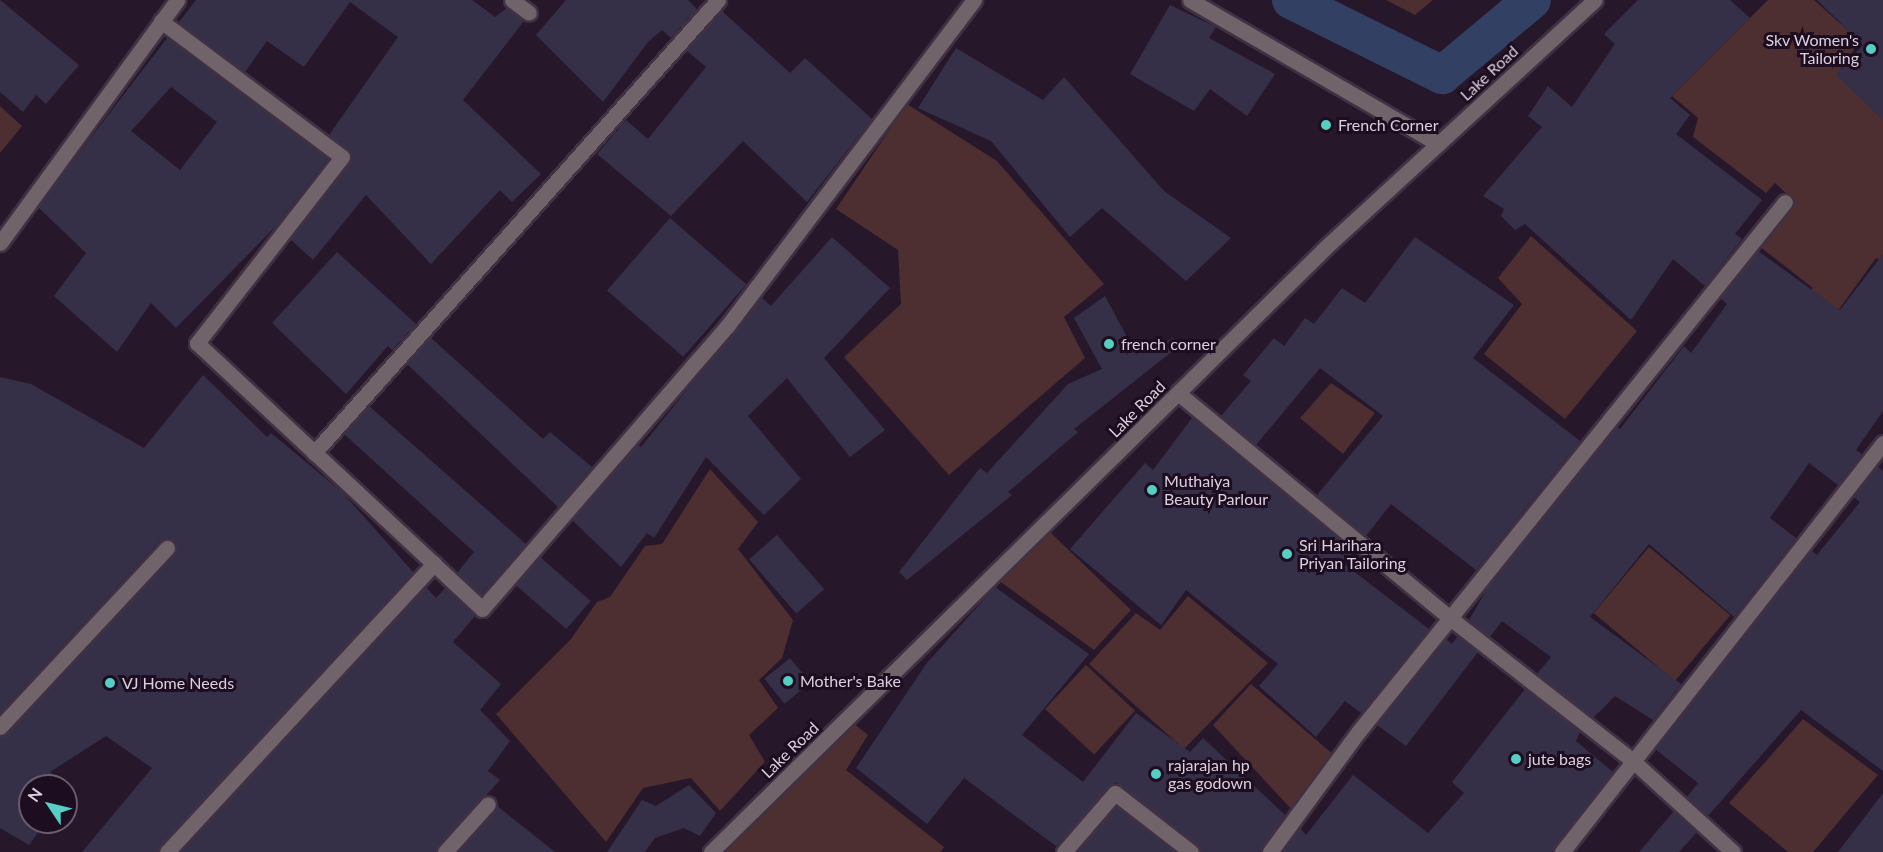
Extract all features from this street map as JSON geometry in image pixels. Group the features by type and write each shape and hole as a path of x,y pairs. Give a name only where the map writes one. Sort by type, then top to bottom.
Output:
{"street":[{"path":"0,243 177,0"},
{"path":"512,0 529,13"},
{"path":"314,453 718,0"},
{"path":"161,21 342,157 197,342 482,609 728,325 974,0"},
{"path":"1190,0 1438,144"},
{"name":"Lake Road","path":"711,852 1178,393 1438,144 1595,0"},
{"path":"1270,852 1450,618 1785,202"},
{"path":"1178,393 1450,618 1633,761 1716,847 1733,852"},
{"path":"1562,852 1883,443"},
{"path":"0,727 167,549"},
{"path":"167,852 435,564"},
{"path":"1064,852 1115,793 1191,852"},
{"path":"445,852 488,804"}],"shaded area":[{"path":"1386,0 1433,0 1415,15"},
{"path":"1768,0 1814,0 1851,33 1859,42 1837,75 1878,115 1883,109 1883,263 1876,258 1812,347 1784,330 1813,288 1759,246 1792,199 1775,183 1766,193 1693,137 1698,118 1672,96"},
{"path":"907,104 997,161 1104,284 1064,317 1085,358 949,475 844,357 901,304 898,250 836,209"},
{"path":"0,106 22,126 0,153"},
{"path":"1531,236 1637,331 1565,419 1484,354 1522,304 1498,278"},
{"path":"1331,383 1375,413 1343,454 1300,418"},
{"path":"710,469 758,522 738,549 793,620 782,658 759,680 778,708 749,735 765,762 720,811 691,778 643,788 606,842 496,714 571,639 597,602 610,597 645,546 662,544"},
{"path":"1050,532 1131,610 1094,650 998,580"},
{"path":"1649,547 1730,615 1675,681 1594,613"},
{"path":"1188,596 1268,663 1184,749 1089,664 1136,613 1160,630"},
{"path":"1086,665 1135,711 1094,755 1045,709"},
{"path":"1251,684 1335,756 1294,812 1213,725"},
{"path":"1803,719 1878,775 1813,852 1788,852 1729,803"},
{"path":"853,723 868,735 846,770 944,847 941,852 724,852"}],"building":[{"path":"0,0 79,65 46,104 36,95 23,112 0,92"},
{"path":"196,0 472,0 495,17 507,8 524,21 463,100 541,174 512,202 500,190 431,264 366,195 313,260 290,239 352,159 329,135 398,37 350,2 304,67 267,41 245,72 179,22"},
{"path":"566,0 688,0 697,9 671,38 662,30 648,42 603,102 536,35"},
{"path":"1638,0 1730,0 1750,18 1670,98 1690,115 1676,134 1762,200 1735,234 1742,239 1705,286 1673,259 1631,320 1525,224 1515,230 1501,216 1504,209 1483,196 1542,127 1528,116 1548,86 1572,107 1615,44 1604,34"},
{"path":"1817,0 1883,0 1883,120 1836,75 1863,45"},
{"path":"1170,5 1216,27 1209,38 1275,74 1247,116 1210,89 1194,111 1130,74"},
{"path":"722,11 790,73 805,58 872,119 807,202 743,141 671,216 597,154 626,120 648,139 706,67 686,50"},
{"path":"167,38 328,159 276,226 176,328 151,303 117,352 54,296 86,253 38,207","holes":["171,87 217,122 180,170 131,131"]},
{"path":"956,48 1043,100 1064,77 1164,191 1231,238 1186,281 1102,208 1070,237 991,141 918,108"},
{"path":"670,218 746,284 683,357 607,290"},
{"path":"832,237 890,288 824,358 885,430 850,457 787,378 748,416 801,479 764,515 706,457 654,538 647,533 621,567 572,520 638,444 641,447 761,297 771,306"},
{"path":"1415,237 1514,305 1473,358 1580,441 1476,570 1391,504 1366,536 1317,495 1383,416 1320,368 1256,445 1221,416 1251,381 1243,375 1274,338 1284,346 1305,318 1314,324 1342,288 1365,303"},
{"path":"1758,251 1840,310 1883,254 1883,411 1856,450 1862,454 1838,485 1809,463 1770,518 1796,538 1734,617 1649,544 1590,617 1681,684 1653,720 1615,696 1593,718 1537,674 1551,657 1502,621 1490,637 1469,620 1491,582 1617,426 1620,429 1684,346 1691,353 1727,304 1720,298"},
{"path":"337,252 416,324 392,350 388,346 346,394 272,323"},
{"path":"1105,296 1136,354 1174,338 1179,346 1074,429 1078,432 1008,492 1012,495 907,580 899,572 980,468 987,473 1068,384 1102,369 1074,318"},
{"path":"430,337 543,439 550,432 592,467 558,507 407,364"},
{"path":"203,375 267,437 271,433 342,492 413,572 158,852 82,852 152,768 106,736 50,772 52,774 18,774 18,834 37,834 29,845 0,828 0,736 174,555 176,546 170,539 160,541 0,713 0,377 31,384 144,448"},
{"path":"369,406 526,544 481,595 457,573 474,552 344,434"},
{"path":"1192,418 1354,551 1344,564 1429,629 1361,713 1345,701 1316,737 1259,686 1278,664 1186,590 1161,625 1070,549 1145,463 1153,470"},
{"path":"1877,466 1883,471 1883,771 1801,710 1708,816 1687,797 1698,783 1655,749 1811,550 1817,555 1860,502 1853,497"},
{"path":"777,535 824,589 796,614 749,559"},
{"path":"540,557 591,601 566,629 516,585"},
{"path":"426,587 436,598 445,588 475,616 453,642 501,684 480,710 510,741 488,771 500,780 435,852 180,852"},
{"path":"995,587 1089,654 1022,735 1083,782 1136,713 1190,752 1203,738 1285,815 1260,852 1201,852 1116,783 1056,846 964,778 927,824 856,768 927,663"},
{"path":"1458,636 1478,652 1406,746 1377,725 1446,639 1452,644"},
{"name":"Mother's Bake","path":"790,658 810,683 784,704 764,679"},
{"path":"1525,689 1580,732 1576,741 1613,772 1552,852 1282,852 1300,828 1306,835 1353,775 1428,833 1464,793 1452,782"},
{"path":"689,785 716,813 700,836 684,828 655,838 645,852 607,852 642,800 656,806"},
{"path":"1883,793 1883,852 1838,852"},
{"path":"497,806 555,852 458,852"},
{"path":"1116,806 1175,852 1077,852"},
{"path":"1674,811 1697,832 1679,852 1639,852"}],"waterway":[{"path":"1291,0 1442,75 1532,0"}],"place":[{"name":"Skv Women's Tailoring","path":"1871,49"},
{"name":"French Corner","path":"1326,125"},
{"name":"french corner","path":"1109,344"},
{"name":"Muthaiya Beauty Parlour","path":"1152,490"},
{"name":"Sri Harihara Priyan Tailoring","path":"1287,554"},
{"name":"Mother's Bake","path":"788,681"},
{"name":"VJ Home Needs","path":"110,683"},
{"name":"jute bags","path":"1516,759"},
{"name":"rajarajan hp gas godown","path":"1156,774"}]}
